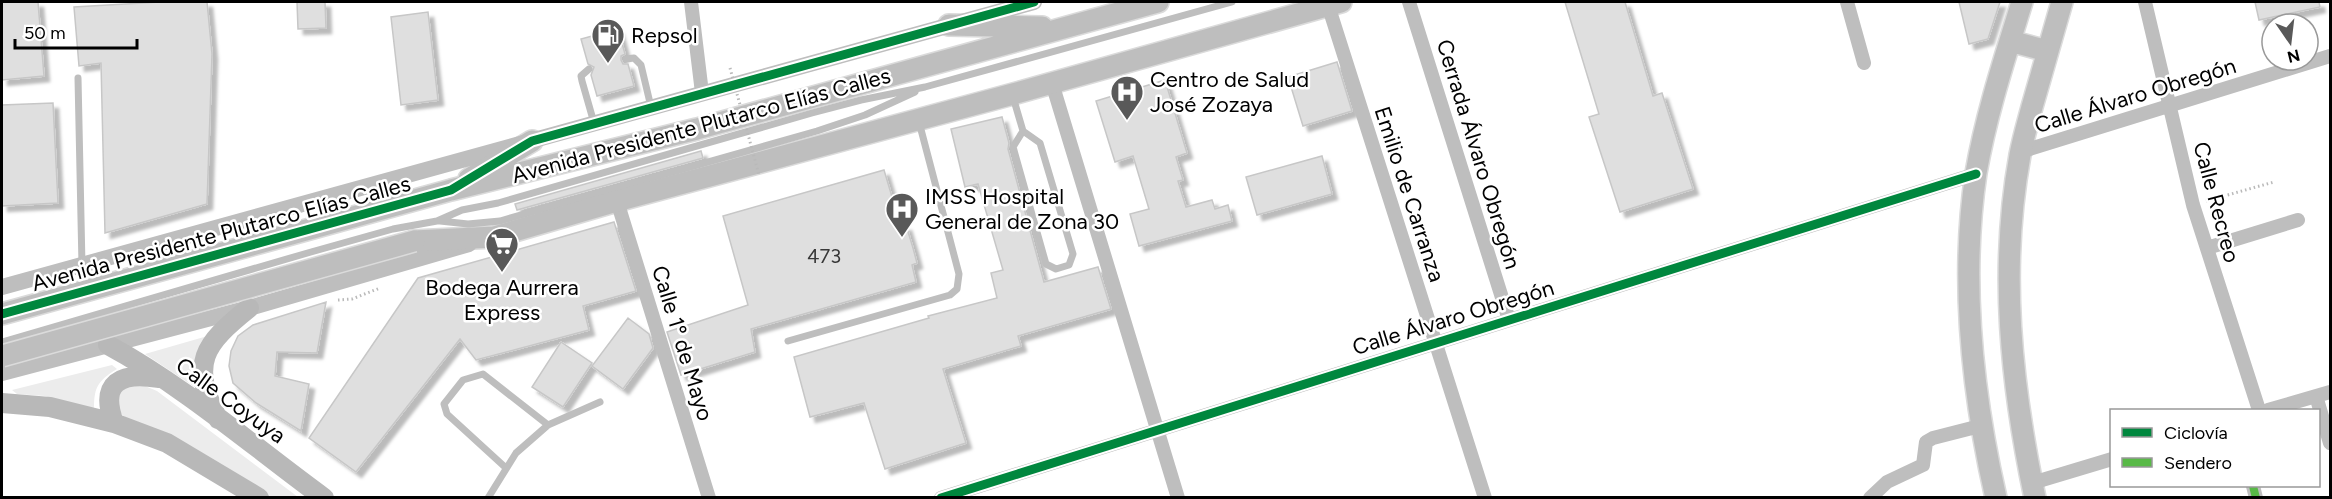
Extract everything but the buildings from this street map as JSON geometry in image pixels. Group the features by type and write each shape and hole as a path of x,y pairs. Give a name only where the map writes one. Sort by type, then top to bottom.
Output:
{"main road":[{"name":"Avenida Presidente Plutarco Elías Calles","path":"2,314 427,196 697,129 1158,2"},
{"path":"1994,497 1980,426 1970,303 1970,234 1976,174 1982,143 2022,2"},
{"path":"2033,490 2020,427 2011,356 2008,294 2013,196 2020,152 2062,2"},
{"path":"3,364 414,241 494,237 1335,3"},
{"path":"950,25 1063,28"},
{"path":"2010,41 2047,51"},
{"path":"451,190 532,141"},
{"path":"219,419 205,388 203,366 216,336 249,308"},
{"name":"Calle Coyuya","path":"108,345 129,356 219,419 324,498"},
{"path":"114,423 108,399 111,388 122,380 138,375 161,379"},
{"path":"2,404 50,407 114,423 167,443 249,496"}],"street":[{"path":"691,2 702,93"},
{"name":"Avenida Presidente Plutarco Elías Calles","path":"2,288 1034,2"},
{"name":"Cerrada Álvaro Obregón","path":"1409,2 1509,320"},
{"path":"1847,2 1864,63"},
{"name":"Calle Recreo","path":"2145,2 2193,205 2258,409"},
{"name":"Emilio de Carranza","path":"1335,3 1435,342 1485,498"},
{"name":"Calle Álvaro Obregón","path":"2020,152 2331,56"},
{"path":"1052,83 1178,498"},
{"name":"Calle Álvaro Obregón","path":"941,498 1976,174"},
{"name":"Calle 1º de Mayo","path":"617,201 709,498"},
{"path":"2207,248 2298,220"},
{"path":"3,364 108,345 249,308 494,237"},
{"path":"2274,409 2331,392"},
{"path":"2316,396 2331,443"},
{"path":"1870,498 1887,482 1923,465 1926,442 1933,438 1980,426"},
{"path":"2033,490 2110,460"}],"lane":[{"path":"2,342 182,288 393,229 437,221 462,210 498,203 812,113 926,87 1232,2"},
{"path":"626,58 634,58 641,65 651,107"},
{"path":"589,69 581,76 594,123"},
{"path":"78,78 82,265"},
{"path":"437,221 468,224 500,221 865,115 926,87"},
{"path":"1013,94 1023,131 1040,143 1073,254 1069,265 1056,269 1046,264 1012,147 1023,131"},
{"path":"788,341 950,295 957,289 959,274 918,119"},
{"path":"506,468 447,414 444,404 463,380 483,374 548,425"},
{"path":"488,498 516,453 548,425 600,402"}],"path":[{"path":"730,68 759,175"},
{"path":"2193,205 2274,182"}],"shaded area":[{"path":"211,335 196,388 145,354"},
{"path":"112,365 117,369 100,382 96,391 94,412 45,396 17,394 12,390"},
{"path":"125,385 145,386 157,391 298,497 264,497 126,418 118,411 117,391"}],"marked path":[{"path":"2253,487 2256,498"}],"cycle path":[{"path":"2,314 451,190 532,141 1034,2"},
{"path":"941,498 1976,174"}],"place":[{"name":"Repsol","path":"608,64"},
{"name":"Centro de Salud José Zozaya","path":"1127,121"},
{"name":"IMSS Hospital General de Zona 30","path":"902,238"},
{"name":"Bodega Aurrera Express","path":"502,273"}]}
